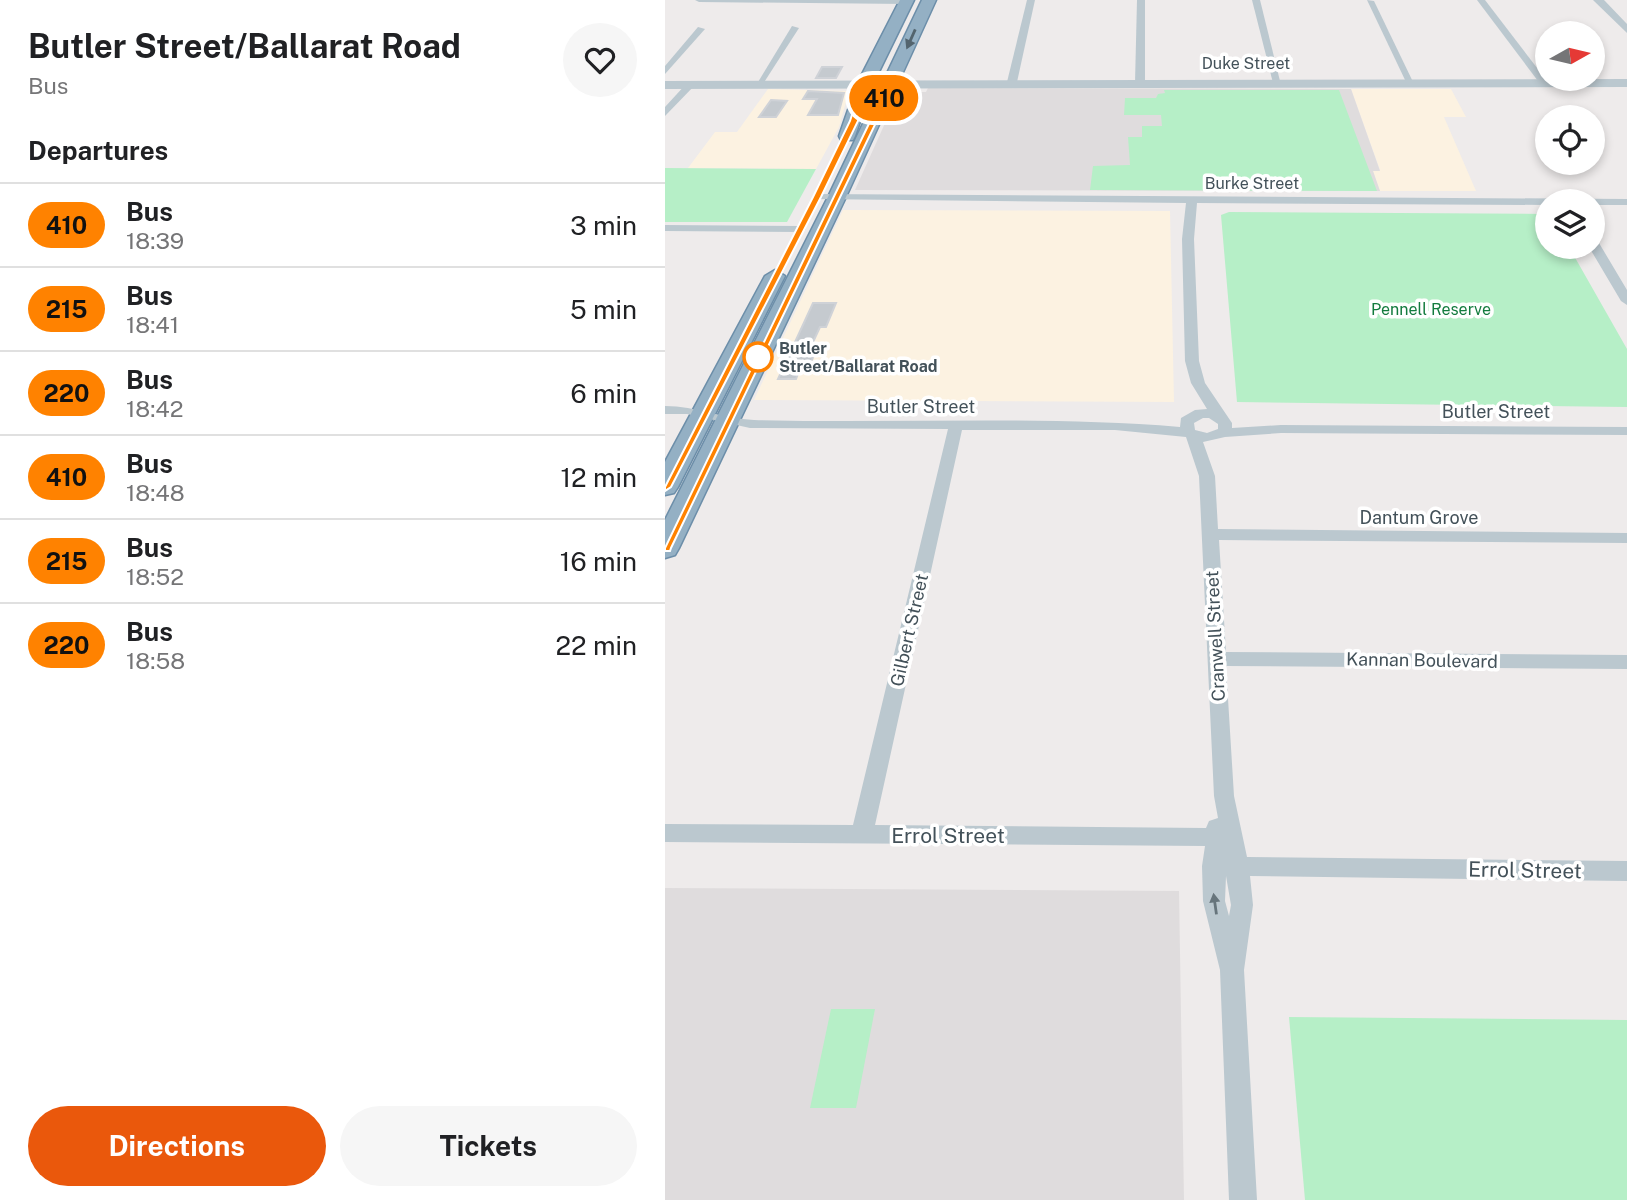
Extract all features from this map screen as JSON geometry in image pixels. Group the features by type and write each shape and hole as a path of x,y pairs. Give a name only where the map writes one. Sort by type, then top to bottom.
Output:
{"highway":[{"path":"665,487 714,417 892,82 929,0"},
{"path":"665,548 714,417 800,229 829,200 866,84 907,1"}],"street":[{"path":"699,0 907,1"},
{"path":"1012,80 1031,0"},
{"path":"1140,80 1141,0"},
{"path":"1481,0 1488,4 1535,70"},
{"path":"1598,0 1627,30"},
{"path":"1372,1 1410,81"},
{"path":"1259,2 1278,81"},
{"path":"758,85 795,28"},
{"path":"665,71 701,29"},
{"name":"Duke Street","path":"665,85 1012,80 1535,81"},
{"name":"Duke Street","path":"1605,81 1627,81"},
{"path":"665,113 690,85"},
{"name":"Cranwell Street","path":"1192,199 1188,239 1191,347 1198,383 1220,426 1207,476"},
{"name":"Burke Street","path":"829,200 1535,201"},
{"name":"Burke Street","path":"1605,202 1627,202"},
{"path":"665,228 800,229"},
{"path":"1603,259 1627,300"},
{"name":"Cranwell Street","path":"1198,383 1191,425 1207,476 1224,796 1224,837 1213,866 1214,905 1232,970"},
{"name":"Butler Street","path":"665,410 750,424 1191,425"},
{"name":"Gilbert Street","path":"862,835 956,425"},
{"path":"1191,425 1220,426"},
{"path":"1191,425 1220,426"},
{"name":"Butler Street","path":"1220,426 1281,429 1627,431"},
{"name":"Dantum Grove","path":"1210,534 1627,538"},
{"name":"Kannan Boulevard","path":"1216,659 1627,662"},
{"name":"Errol Street","path":"665,833 1224,837"},
{"name":"Cranwell Street","path":"1224,837 1238,867 1242,905 1232,970 1243,1200"},
{"name":"Errol Street","path":"1213,866 1627,871"}],"shaded area":[{"path":"928,88 1351,89 1380,171 1373,171 1380,191 855,190 899,92 926,92"},
{"path":"768,89 849,91 839,127 816,169 688,168 715,132 737,132"},
{"path":"1351,89 1451,89 1466,117 1444,117 1476,191 1380,191 1373,171 1380,170"},
{"path":"843,210 1170,211 1174,402 754,400"},
{"path":"665,888 1179,891 1184,1200 665,1200"}],"green space":[{"path":"1164,90 1339,90 1377,191 1090,190 1093,166 1130,165 1128,137 1142,137 1142,126 1162,126 1161,115 1124,115 1125,98 1156,98 1158,94 1165,93"},
{"path":"665,168 816,169 787,222 665,222"},
{"name":"Pennell Reserve","path":"1229,212 1535,214 1535,259 1576,259 1627,349 1627,407 1237,402 1221,215"},
{"path":"831,1009 875,1009 856,1108 810,1108"},
{"path":"1289,1017 1627,1020 1627,1200 1305,1200"}],"building":[{"path":"822,67 842,67 836,78 816,78"},
{"path":"808,91 844,93 838,115 808,115 817,99 803,99"},
{"path":"771,100 787,101 776,117 759,117"},
{"path":"813,303 836,303 826,327 820,327 807,355 814,355 807,372 799,371 796,379 778,379"}],"bus line":[{"name":"410","path":"665,487 817,197 854,121 866,84 894,79 665,548"}],"place":[{"name":"Butler Street/Ballarat Road","path":"758,357"}]}
